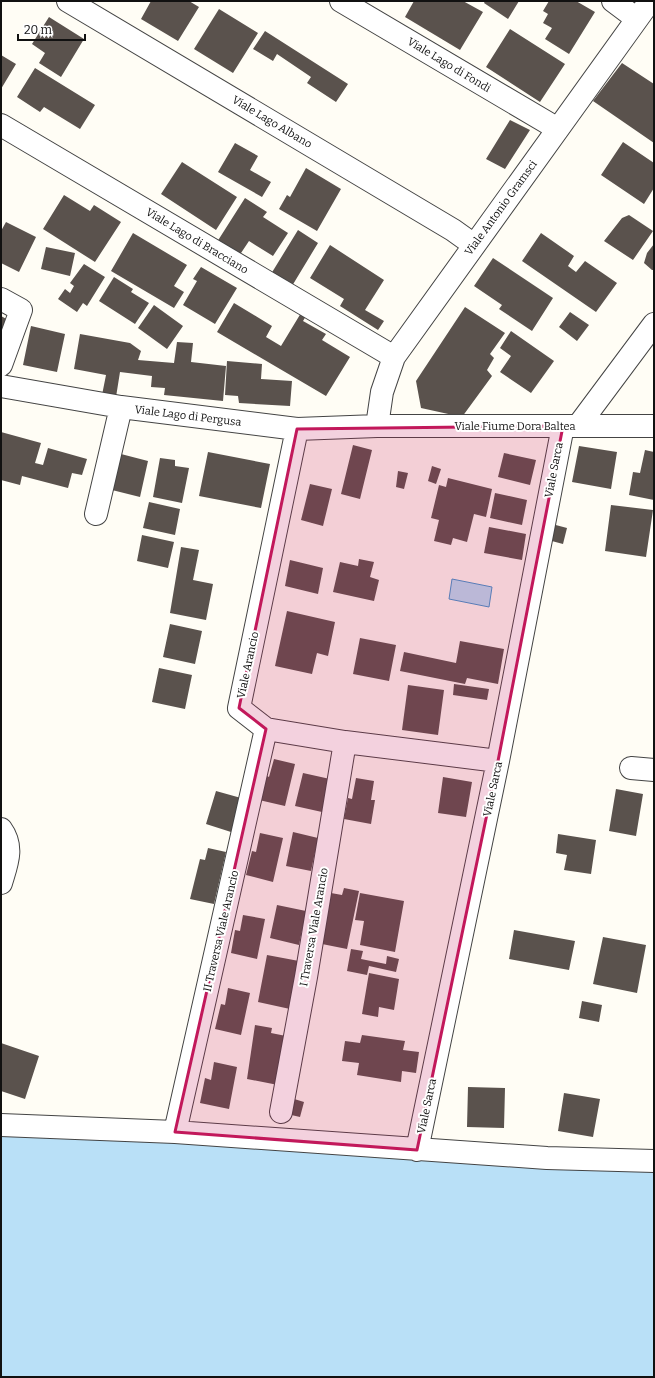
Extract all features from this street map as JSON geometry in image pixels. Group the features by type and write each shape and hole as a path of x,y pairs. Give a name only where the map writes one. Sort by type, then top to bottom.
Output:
{"street":[{"name":"Viale Lago Albano","path":"68,1 453,230 474,245"},
{"name":"Viale Lago di Fondi","path":"341,1 558,129"},
{"path":"612,1 637,19"},
{"name":"Viale Antonio Gramsci","path":"377,426 382,392 394,357 650,1"},
{"name":"Viale Lago di Bracciano","path":"1,125 394,357"},
{"path":"1,299 21,310 1,365"},
{"path":"570,426 654,324"},
{"name":"Viale Lago di Pergusa","path":"1,386 121,407 297,429 377,426"},
{"path":"96,514 121,407"},
{"name":"Viale Fiume Dora Baltea","path":"377,426 654,426"},
{"name":"Viale Sarca","path":"417,1150 570,426"},
{"name":"Viale Arancio","path":"297,429 239,708 266,729 345,742 498,761"},
{"name":"II Traversa Viale Arancio","path":"176,1132 266,729"},
{"name":"I Traversa Viale Arancio","path":"281,1112 308,969 345,742"},
{"path":"631,768 654,770"},
{"path":"1,829 8,843 10,856 1,883"},
{"path":"1,1125 176,1132 547,1158 654,1161"}],"highlighted area":[{"path":"563,426 498,761 417,1150 175,1132 266,729 239,708 297,429"}],"water":[{"path":"452,579 492,587 489,607 449,599"},
{"path":"1,1133 190,1143 584,1170 654,1171 654,1377 1,1377"}],"building":[{"path":"151,1 189,1 199,7 178,41 141,19"},
{"path":"414,1 463,1 483,12 460,50 405,17"},
{"path":"485,1 519,1 508,19 484,3"},
{"path":"549,1 576,1 595,12 569,54 545,39 552,28 543,23 548,14 543,11"},
{"path":"219,9 258,33 233,73 194,49"},
{"path":"49,17 84,39 61,77 39,63 45,53 32,44"},
{"path":"510,29 565,64 540,102 486,67"},
{"path":"265,31 348,84 336,102 307,83 311,77 277,54 273,61 253,49"},
{"path":"1,55 16,64 1,89"},
{"path":"622,63 654,84 654,143 593,101"},
{"path":"35,68 95,105 80,129 44,107 40,112 17,97"},
{"path":"510,120 530,130 505,169 486,159"},
{"path":"623,142 654,163 654,188 644,204 601,175"},
{"path":"235,143 258,156 250,170 271,182 262,197 218,172"},
{"path":"182,162 237,197 216,230 161,194"},
{"path":"306,168 341,189 317,231 279,209 287,195 290,197"},
{"path":"64,195 90,211 94,205 121,222 95,262 43,229"},
{"path":"245,198 267,212 263,217 288,233 273,256 249,241 239,256 217,242"},
{"path":"629,215 653,231 633,260 604,241 622,218"},
{"path":"6,222 36,237 19,272 1,263 1,231"},
{"path":"298,230 318,243 292,286 271,274"},
{"path":"133,233 187,265 174,286 184,292 174,308 111,271"},
{"path":"541,233 574,256 568,266 576,272 585,261 617,283 596,312 522,261"},
{"path":"654,244 654,270 652,270 644,263 647,253"},
{"path":"330,245 384,280 365,310 384,321 378,330 340,306 344,299 310,278"},
{"path":"46,247 75,253 70,276 41,269"},
{"path":"493,258 553,298 532,331 499,309 502,305 474,286"},
{"path":"84,264 105,277 87,306 83,303 77,312 58,299 65,289 70,293 74,286 70,283"},
{"path":"201,267 237,288 215,324 183,305 197,281 193,279"},
{"path":"114,277 133,289 131,292 149,303 135,324 99,301"},
{"path":"234,303 272,326 266,337 281,346 301,313 306,316 303,321 326,334 322,340 350,357 326,396 217,332"},
{"path":"154,305 183,326 167,349 138,328"},
{"path":"465,307 505,333 490,354 494,358 487,370 492,376 462,417 421,408 416,381"},
{"path":"570,312 589,325 577,341 559,327"},
{"path":"1,316 10,321 1,346"},
{"path":"31,326 65,334 57,372 23,365"},
{"path":"511,331 554,361 531,393 500,372 511,356 500,348"},
{"path":"80,334 130,343 141,351 138,360 174,363 177,342 193,343 191,362 226,366 223,401 164,395 165,388 151,387 152,376 120,372 116,397 102,395 106,375 74,369"},
{"path":"227,361 262,364 261,379 292,381 290,406 239,403 238,396 225,395"},
{"path":"1,432 41,443 35,463 43,465 48,448 87,459 82,475 72,473 68,488 22,476 20,485 1,480"},
{"path":"353,445 372,450 360,499 341,494"},
{"path":"579,446 617,452 611,489 572,482"},
{"path":"645,450 654,452 654,500 629,495 633,472 640,473"},
{"path":"208,452 270,464 261,508 199,496"},
{"path":"504,453 536,460 530,485 498,477"},
{"path":"121,454 148,461 140,497 112,490"},
{"path":"160,458 175,460 175,466 189,468 182,503 153,497"},
{"path":"432,466 441,469 436,484 428,481"},
{"path":"398,471 408,473 404,489 396,487"},
{"path":"448,478 492,489 486,517 474,514 467,542 453,538 451,545 434,541 439,520 431,518 439,485 446,487"},
{"path":"310,484 332,489 323,526 301,520"},
{"path":"495,493 527,500 522,525 490,518"},
{"path":"149,502 180,509 175,535 143,528"},
{"path":"611,505 653,510 646,557 605,551"},
{"path":"552,524 567,528 563,544 548,540"},
{"path":"489,527 526,534 522,560 484,553"},
{"path":"142,535 174,542 168,568 137,561"},
{"path":"181,547 199,550 193,580 213,584 206,620 170,613"},
{"path":"359,559 374,562 370,577 379,580 374,601 333,592 340,562 358,566"},
{"path":"290,560 323,568 318,594 285,586"},
{"path":"287,611 335,622 328,656 317,653 312,674 275,666"},
{"path":"170,624 202,631 195,664 163,657"},
{"path":"360,638 396,645 389,681 353,674"},
{"path":"460,641 504,649 498,684 467,678 465,684 400,671 404,652 456,663"},
{"path":"159,668 192,675 185,709 152,702"},
{"path":"454,684 489,689 487,700 453,695"},
{"path":"408,685 444,690 438,735 402,730"},
{"path":"274,759 295,764 285,806 259,800 265,775 269,777"},
{"path":"303,773 330,779 322,812 295,806"},
{"path":"443,777 472,782 466,817 438,813"},
{"path":"356,778 374,781 371,800 375,800 371,824 344,819 348,798 352,799"},
{"path":"616,789 643,794 636,836 609,831"},
{"path":"216,791 241,798 231,832 206,824"},
{"path":"293,832 318,838 311,871 286,866"},
{"path":"260,833 283,838 273,882 246,875 252,851 256,852"},
{"path":"558,834 596,840 591,874 564,870 567,855 556,853"},
{"path":"208,848 226,852 214,904 190,899 200,859 205,860"},
{"path":"344,888 359,891 347,949 317,943 331,893 342,895"},
{"path":"360,893 404,901 395,952 360,945 364,921 355,920"},
{"path":"277,905 306,911 299,945 270,938"},
{"path":"243,915 265,919 257,959 231,953 235,930 240,931"},
{"path":"514,930 575,941 569,970 509,959"},
{"path":"603,937 646,945 637,993 593,984"},
{"path":"351,949 363,951 361,959 386,964 387,956 399,959 396,972 369,966 367,975 347,971"},
{"path":"267,955 299,961 290,1009 258,1002"},
{"path":"369,973 399,979 394,1010 379,1007 378,1017 362,1014"},
{"path":"228,988 250,993 241,1035 215,1029 221,1004 225,1005"},
{"path":"582,1001 602,1005 599,1022 579,1018"},
{"path":"255,1025 272,1028 271,1033 286,1036 278,1085 247,1079"},
{"path":"362,1035 405,1041 403,1050 419,1052 416,1073 402,1071 401,1082 357,1075 359,1063 342,1061 345,1041 360,1043"},
{"path":"1,1043 39,1056 25,1099 1,1091"},
{"path":"214,1062 237,1067 229,1109 200,1103 205,1078 211,1080"},
{"path":"468,1087 505,1088 504,1128 467,1127"},
{"path":"564,1093 600,1099 593,1137 558,1131"},
{"path":"291,1098 304,1102 300,1117 287,1114"}]}
